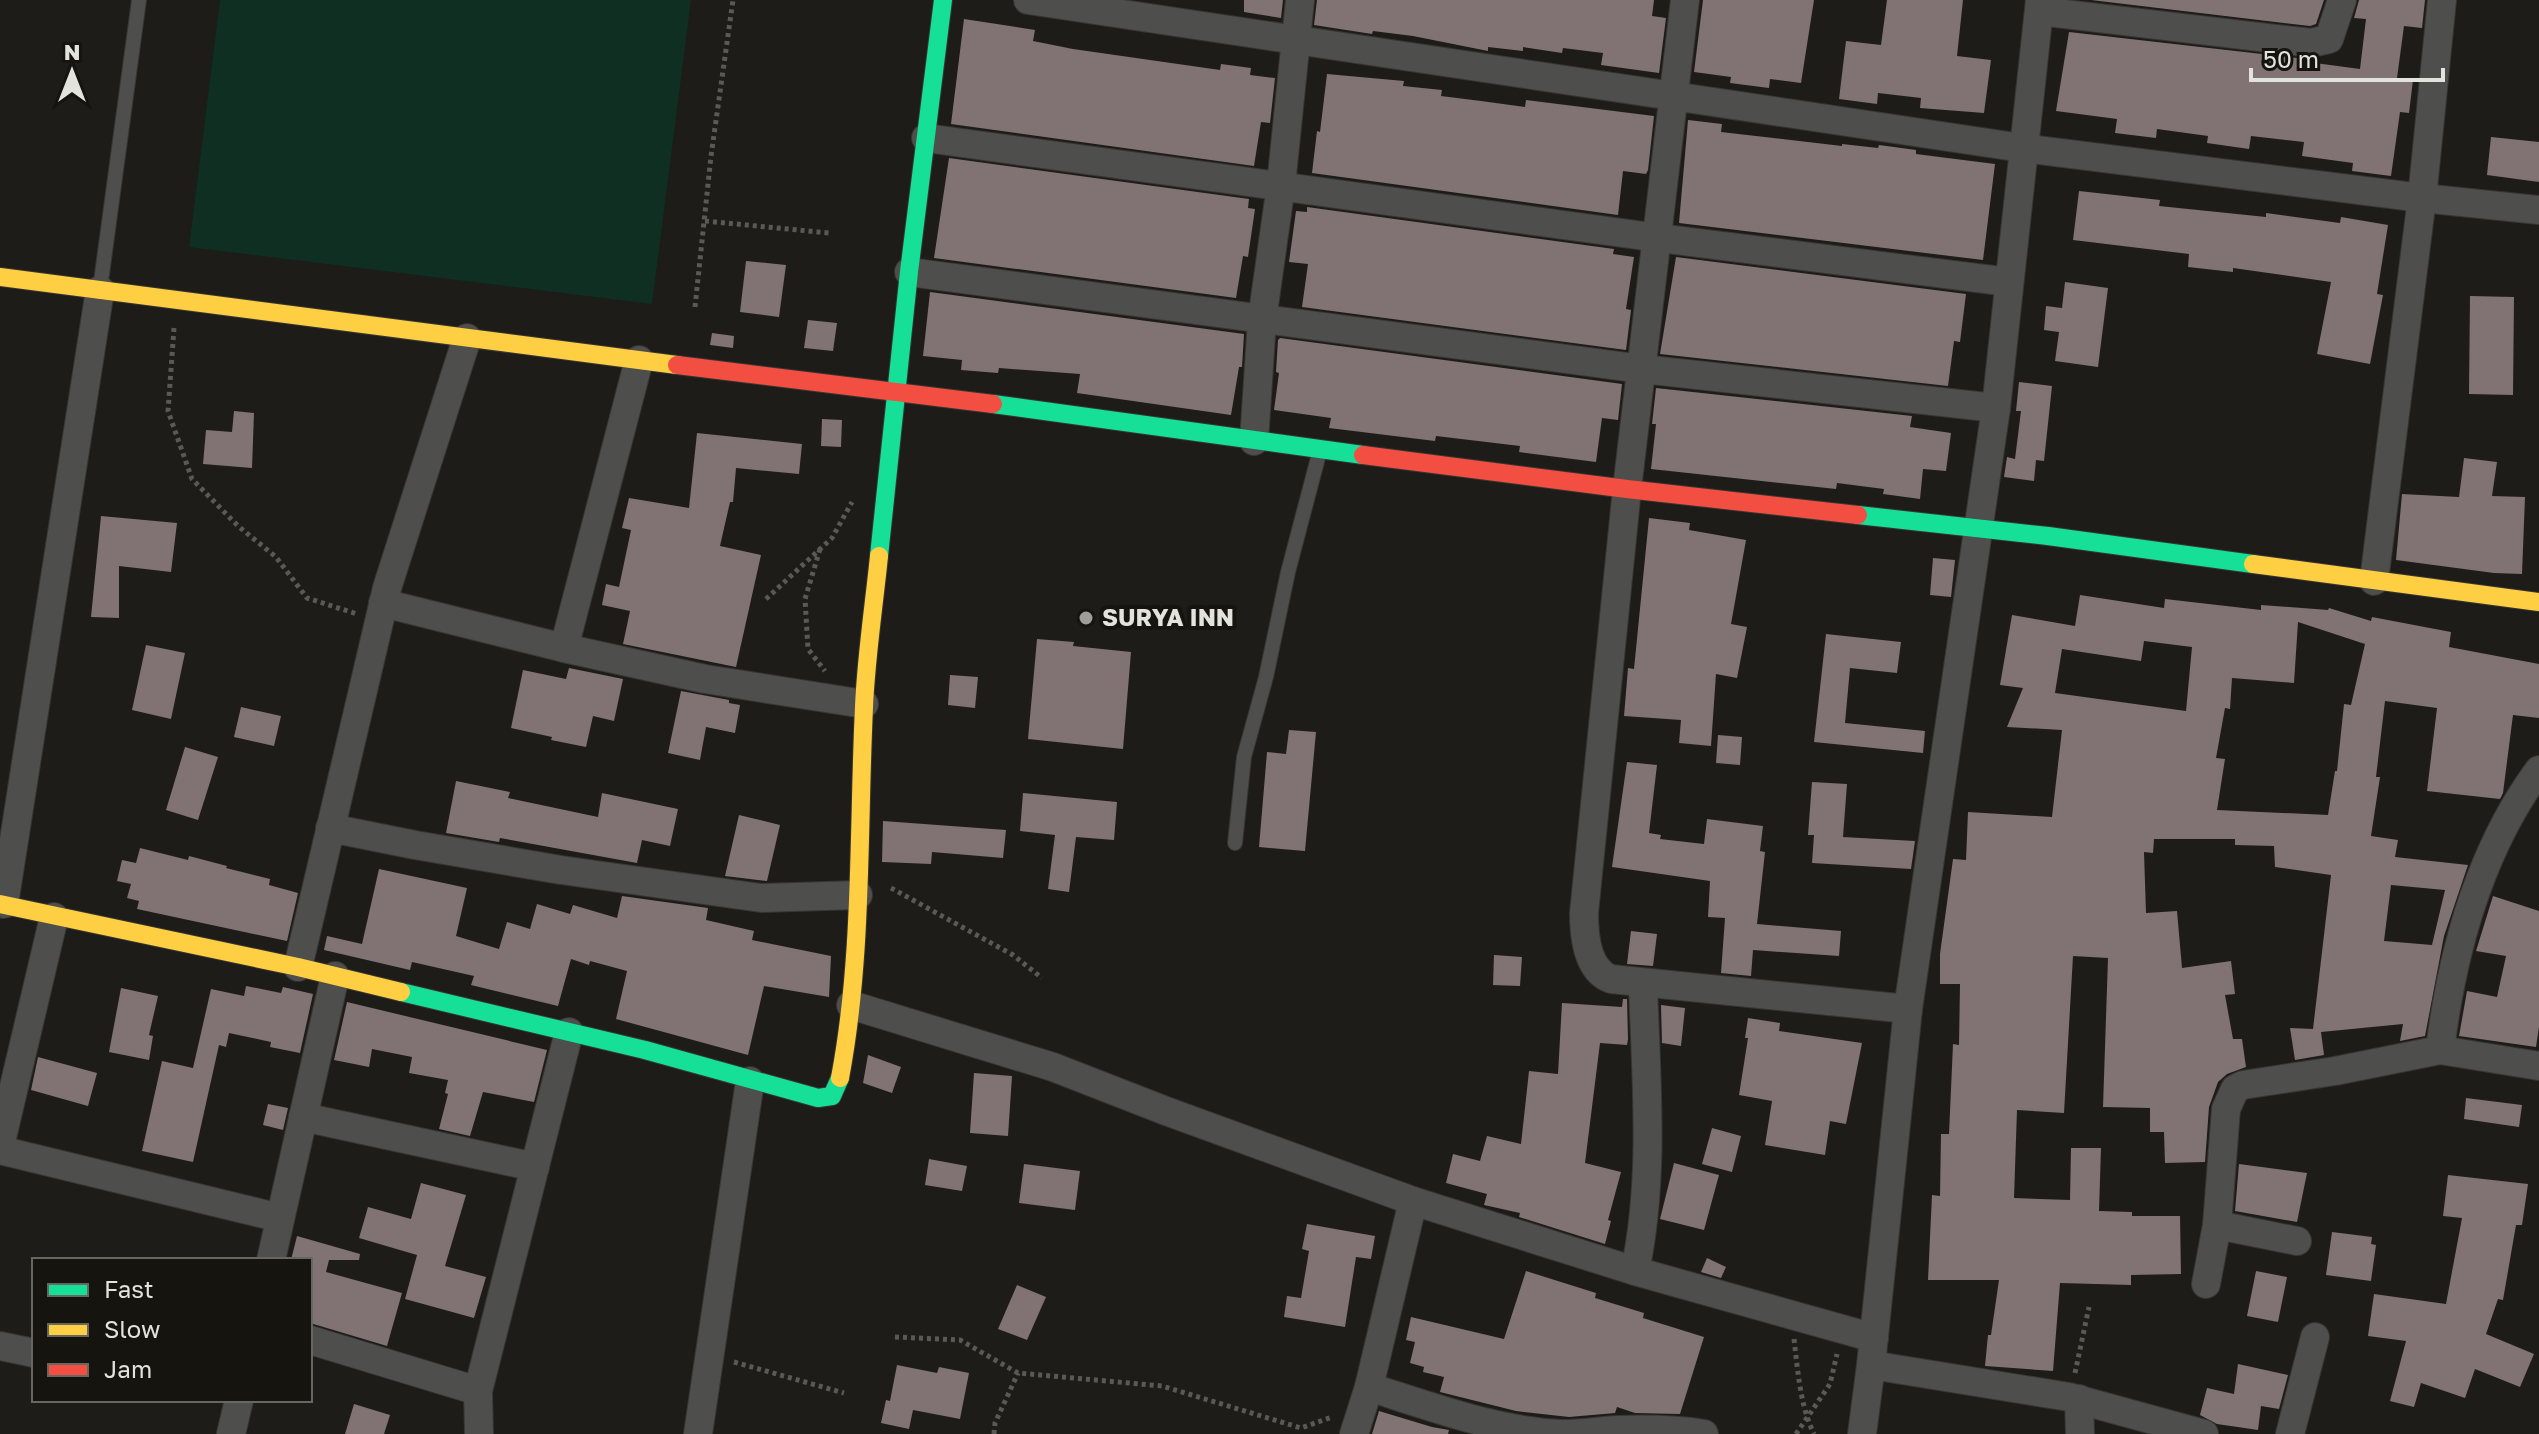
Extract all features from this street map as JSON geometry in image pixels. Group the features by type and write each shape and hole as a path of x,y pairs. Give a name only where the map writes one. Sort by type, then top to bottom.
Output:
{"street":[{"path":"100,290 2,904 298,967 645,1050 818,1098 832,1096 839,1084 851,1005 858,882 856,703 899,391 909,272 943,0"},
{"path":"1028,0 2022,148 2539,210"},
{"path":"1254,441 1262,320 1281,185 1300,0"},
{"path":"1685,0 1627,489 1584,925 1593,963 1602,976 1643,984 1908,1009"},
{"path":"1862,1434 1908,1009 1996,408 2039,6 2311,43 2329,39 2342,0"},
{"path":"2374,581 2422,198 2442,0"},
{"path":"926,138 1659,238 2009,282"},
{"path":"909,272 1642,369 1996,408"},
{"path":"0,277 899,391 1627,489 1979,528 2539,602"},
{"path":"298,967 381,612 467,338"},
{"path":"564,648 639,360"},
{"path":"381,612 705,679 856,703"},
{"path":"2440,1050 2453,968 2486,866 2500,830 2539,770"},
{"path":"330,828 502,860 745,896 810,898 858,882"},
{"path":"54,917 0,1148 280,1218"},
{"path":"271,1258 335,976"},
{"path":"1635,1271 1646,1204 1648,1169 1643,984"},
{"path":"851,1005 1053,1067 1413,1201 1635,1271 1843,1329 1873,1352 2074,1398 2204,1434"},
{"path":"479,1434 478,1391 569,1032"},
{"path":"2206,1284 2217,1225 2226,1109 2235,1089 2243,1085 2440,1050 2539,1066"},
{"path":"698,1434 750,1081"},
{"path":"303,1117 535,1167"},
{"path":"1354,1434 1413,1201"},
{"path":"2217,1225 2297,1241"},
{"path":"2290,1434 2315,1337"},
{"path":"312,1341 478,1391"},
{"path":"0,1346 32,1353"},
{"path":"1366,1396 1534,1431 1564,1434 1679,1430 1704,1434"},
{"path":"2074,1398 2080,1434"},
{"path":"231,1434 239,1402"}],"lane":[{"path":"100,290 139,0"},
{"path":"1235,843 1244,757 1320,449"}],"path":[{"path":"695,307 733,0"},
{"path":"705,221 829,233"},
{"path":"176,299 168,411 192,479 238,526 276,557 307,598 381,612"},
{"path":"766,599 832,538 855,496"},
{"path":"821,548 805,599 808,649 856,703"},
{"path":"858,882 1013,955 1042,978"},
{"path":"2074,1398 2089,1307"},
{"path":"1791,1315 1801,1393 1807,1420 1814,1434"},
{"path":"1796,1434 1830,1384 1843,1329"},
{"path":"895,1337 960,1340 1018,1373 1162,1386 1301,1428 1366,1396"},
{"path":"712,1338 730,1360 844,1393"},
{"path":"994,1434 995,1423 1018,1373"}],"green space":[{"path":"220,0 691,0 652,304 189,247"}],"building":[{"path":"1244,0 1283,0 1281,18 1244,12"},
{"path":"1317,0 1654,0 1652,16 1666,18 1659,73 1601,65 1603,53 1563,48 1562,53 1523,47 1523,51 1488,47 1488,51 1413,36 1373,31 1372,34 1314,25"},
{"path":"1703,0 1814,0 1801,83 1770,79 1769,88 1730,83 1731,77 1694,72"},
{"path":"1887,0 1963,0 1957,56 1991,60 1984,113 1920,108 1921,98 1878,93 1877,104 1839,99 1846,41 1881,45"},
{"path":"2091,0 2324,0 2316,24 2310,26"},
{"path":"2359,0 2425,0 2422,28 2404,26 2397,78 2413,80 2409,113 2400,112 2391,176 2352,171 2353,163 2302,156 2304,142 2251,136 2249,149 2207,143 2208,136 2157,129 2156,138 2115,133 2117,119 2056,111 2069,32 2315,60 2315,63 2360,69 2366,19 2354,18"},
{"path":"964,19 1035,30 1033,41 1073,49 1220,70 1221,64 1251,68 1250,75 1275,78 1270,123 1261,122 1254,166 951,124"},
{"path":"1327,74 1404,81 1403,86 1442,90 1441,96 1525,107 1526,100 1654,116 1648,170 1646,174 1623,171 1618,215 1312,173"},
{"path":"1688,120 1722,124 1721,132 1842,146 1878,148 1879,145 1916,150 1916,154 1995,164 1983,260 1679,223"},
{"path":"2491,137 2539,142 2539,182 2487,175"},
{"path":"949,158 1249,199 1248,208 1255,209 1248,257 1243,256 1236,298 934,258"},
{"path":"2079,191 2160,200 2159,206 2266,217 2266,213 2340,223 2341,217 2388,225 2377,294 2383,295 2370,364 2317,354 2331,282 2233,268 2233,272 2188,267 2189,254 2073,240"},
{"path":"1307,207 1614,249 1613,254 1634,257 1626,309 1631,310 1626,350 1302,307 1308,264 1289,262 1296,211 1307,212"},
{"path":"1676,257 1966,294 1960,342 1954,341 1948,386 1660,354"},
{"path":"746,261 786,265 779,317 740,312"},
{"path":"2065,282 2108,288 2098,367 2055,361 2059,332 2044,330 2046,306 2062,308"},
{"path":"930,292 1244,334 1242,367 1239,367 1231,415 1077,393 1080,374 999,368 998,373 961,370 962,360 923,356"},
{"path":"2470,296 2514,297 2513,395 2469,394"},
{"path":"808,320 837,323 833,351 804,348"},
{"path":"712,333 734,336 733,348 710,345"},
{"path":"1280,338 1622,384 1618,420 1602,418 1596,462 1519,452 1520,446 1436,436 1435,441 1329,428 1331,418 1274,410"},
{"path":"2019,382 2052,386 2044,461 2036,460 2034,481 2004,477 2007,457 2015,459 2021,411 2016,411"},
{"path":"1656,388 1912,416 1910,427 1951,433 1946,471 1923,469 1920,499 1883,494 1884,489 1837,483 1836,489 1651,469"},
{"path":"234,411 254,413 252,468 203,464 206,430 232,432"},
{"path":"822,419 842,420 841,447 821,446"},
{"path":"697,433 802,444 799,474 736,468 733,502 730,502 720,546 761,555 736,667 623,644 630,611 602,605 606,584 619,587 631,530 622,528 629,498 689,508"},
{"path":"2464,458 2497,462 2492,496 2525,497 2522,574 2396,560 2402,494 2459,497"},
{"path":"101,516 177,523 171,572 119,566 119,618 91,617"},
{"path":"1649,518 1690,523 1689,530 1746,540 1731,624 1747,627 1737,678 1716,674 1711,746 1679,743 1681,720 1624,716 1628,668 1634,669"},
{"path":"1933,558 1955,560 1951,597 1930,595"},
{"path":"2080,595 2164,608 2165,599 2261,610 2261,605 2329,608 2371,621 2372,617 2451,632 2449,647 2539,664 2539,718 2513,715 2500,799 2427,791 2437,708 2385,701 2376,777 2380,777 2371,836 2398,840 2395,857 2468,865 2444,936 2425,1036 2400,1041 2403,1024 2321,1032 2324,1055 2295,1060 2290,1028 2313,1029 2331,875 2275,867 2274,846 2235,845 2235,839 2154,839 2153,853 2144,852 2146,913 2177,911 2182,968 2231,961 2235,994 2225,995 2233,1039 2242,1039 2246,1067 2227,1074 2218,1082 2209,1107 2205,1162 2165,1163 2164,1132 2150,1132 2150,1108 2103,1107 2108,958 2073,956 2064,1113 2017,1110 2014,1198 2070,1200 2071,1148 2101,1148 2099,1211 2132,1212 2132,1216 2180,1216 2181,1274 2131,1275 2131,1285 2060,1283 2053,1371 1985,1366 1999,1280 1928,1280 1932,1195 1940,1196 1941,1134 1949,1134 1953,1044 1959,1045 1960,984 1940,984 1940,954 1953,859 1966,860 1968,812 2052,817 2062,730 2007,727 2023,688 2000,685 2012,615 2075,626","holes":["2298,622 2365,644 2351,705 2344,704 2337,771 2328,815 2217,810 2225,759 2216,758 2225,708 2230,709 2232,678 2294,683","2144,641 2192,647 2186,711 2055,693 2062,649 2141,661","2391,885 2445,890 2432,945 2384,941"]},
{"path":"1826,634 1901,642 1897,673 1850,668 1845,723 1925,731 1923,753 1814,742"},
{"path":"1037,639 1131,652 1123,749 1028,739"},
{"path":"146,645 185,653 171,719 132,710"},
{"path":"569,668 623,679 614,721 593,716 586,747 511,728 523,670 566,679"},
{"path":"950,675 978,677 975,708 948,705"},
{"path":"681,691 740,705 735,733 706,727 700,760 668,753"},
{"path":"241,707 281,716 274,746 234,737"},
{"path":"1289,730 1316,732 1305,851 1259,847 1267,752 1286,754"},
{"path":"1718,735 1742,737 1740,765 1716,763"},
{"path":"185,747 218,757 198,820 166,810"},
{"path":"1627,762 1657,765 1649,833 1661,835 1660,839 1704,844 1707,819 1763,826 1760,851 1765,852 1757,924 1841,931 1839,956 1753,950 1751,976 1721,973 1725,918 1708,917 1710,881 1612,867"},
{"path":"456,781 510,792 508,798 598,817 602,793 678,809 670,846 642,840 637,863 500,838 499,842 446,833"},
{"path":"1812,782 1847,784 1843,837 1915,841 1911,869 1812,863 1814,835 1808,835"},
{"path":"1023,793 1117,802 1114,840 1076,837 1069,892 1048,889 1055,835 1020,831"},
{"path":"739,815 780,825 767,881 725,876"},
{"path":"883,821 1006,830 1003,858 932,852 931,864 882,862"},
{"path":"140,848 227,866 270,879 269,885 298,893 287,941 137,909 139,901 127,898 131,884 117,881 122,860 136,863"},
{"path":"379,869 467,888 456,936 499,949 507,922 530,929 537,904 570,914 573,905 617,918 622,896 708,908 706,920 754,931 752,940 831,956 829,997 764,986 748,1055 616,1019 627,971 590,961 589,965 571,959 558,1006 471,985 474,976 412,962 410,970 324,950 327,936 362,944"},
{"path":"2493,896 2539,911 2539,1027 2536,1047 2459,1036 2467,991 2497,997 2506,956 2476,951"},
{"path":"1631,931 1657,934 1653,966 1627,964"},
{"path":"1494,955 1522,957 1520,986 1493,985"},
{"path":"246,986 281,993 283,987 313,994 300,1053 270,1047 271,1042 229,1033 226,1047 219,1045 193,1162 142,1151 162,1061 193,1068 211,989 244,996"},
{"path":"121,988 158,996 149,1035 153,1036 149,1060 109,1052"},
{"path":"1623,999 1627,999 1627,1045 1600,1043 1585,1163 1621,1172 1605,1244 1519,1217 1520,1213 1484,1205 1487,1194 1446,1183 1453,1154 1480,1161 1487,1136 1521,1144 1529,1071 1558,1074 1562,1003 1622,1007"},
{"path":"347,1002 547,1050 534,1102 483,1092 470,1136 439,1129 448,1094 445,1093 448,1080 409,1073 412,1057 372,1049 369,1067 334,1060"},
{"path":"1661,1005 1685,1008 1681,1046 1662,1043"},
{"path":"1748,1018 1780,1023 1779,1031 1862,1043 1846,1124 1830,1121 1825,1155 1765,1145 1772,1101 1739,1095"},
{"path":"868,1055 901,1067 892,1093 863,1083"},
{"path":"38,1057 97,1073 88,1106 31,1090"},
{"path":"974,1073 1012,1076 1008,1136 970,1133"},
{"path":"2466,1098 2522,1105 2519,1127 2464,1119"},
{"path":"268,1104 288,1108 283,1130 263,1125"},
{"path":"1712,1128 1741,1136 1732,1172 1702,1164"},
{"path":"929,1159 967,1166 962,1191 925,1185"},
{"path":"1674,1163 1719,1175 1704,1230 1660,1219"},
{"path":"1024,1164 1080,1171 1075,1210 1019,1203"},
{"path":"2239,1164 2307,1173 2297,1222 2235,1211"},
{"path":"2448,1175 2528,1184 2522,1225 2516,1225 2503,1300 2498,1299 2486,1334 2534,1354 2520,1387 2475,1369 2465,1398 2421,1383 2414,1407 2390,1401 2406,1341 2368,1336 2374,1294 2446,1304 2462,1218 2443,1216"},
{"path":"421,1183 466,1195 445,1266 486,1277 474,1318 405,1299 417,1255 359,1238 368,1207 411,1219"},
{"path":"1307,1224 1375,1236 1371,1259 1356,1257 1345,1327 1284,1317 1287,1296 1301,1298 1309,1251 1302,1249"},
{"path":"2332,1232 2372,1237 2371,1244 2376,1245 2371,1281 2326,1275"},
{"path":"297,1236 360,1254 359,1260 329,1260 326,1272 402,1293 387,1346 312,1324 312,1258 292,1258"},
{"path":"1707,1258 1726,1267 1721,1278 1701,1272"},
{"path":"1526,1271 1596,1293 1595,1298 1644,1313 1643,1318 1704,1337 1680,1414 1635,1413 1617,1407 1615,1413 1569,1417 1516,1411 1440,1392 1444,1377 1423,1372 1424,1367 1410,1363 1415,1342 1406,1340 1411,1317 1504,1339"},
{"path":"2256,1271 2287,1277 2278,1322 2247,1316"},
{"path":"1017,1285 1046,1297 1027,1340 998,1329"},
{"path":"2238,1364 2288,1375 2279,1409 2261,1406 2258,1430 2217,1424 2200,1415 2207,1388 2234,1394"},
{"path":"897,1365 937,1373 939,1367 969,1373 960,1419 913,1410 909,1429 881,1423 886,1400 890,1401"},
{"path":"354,1404 390,1415 384,1434 345,1434"},
{"path":"1379,1411 1449,1430 1448,1434 1372,1434"}],"traffic: fast":[{"path":"879,556 909,272 943,0"},
{"path":"993,404 1363,455"},
{"path":"1858,515 2048,536 2253,564"},
{"path":"401,992 645,1050 818,1098 832,1096 840,1078"}],"traffic: slow":[{"path":"0,277 677,365"},
{"path":"840,1078 853,986 865,688 879,556"},
{"path":"2253,564 2539,602"},
{"path":"0,904 401,992"}],"traffic: jam":[{"path":"677,365 993,404"},
{"path":"1363,455 1858,515"}],"place":[{"name":"SURYA INN","path":"1086,618"}]}
